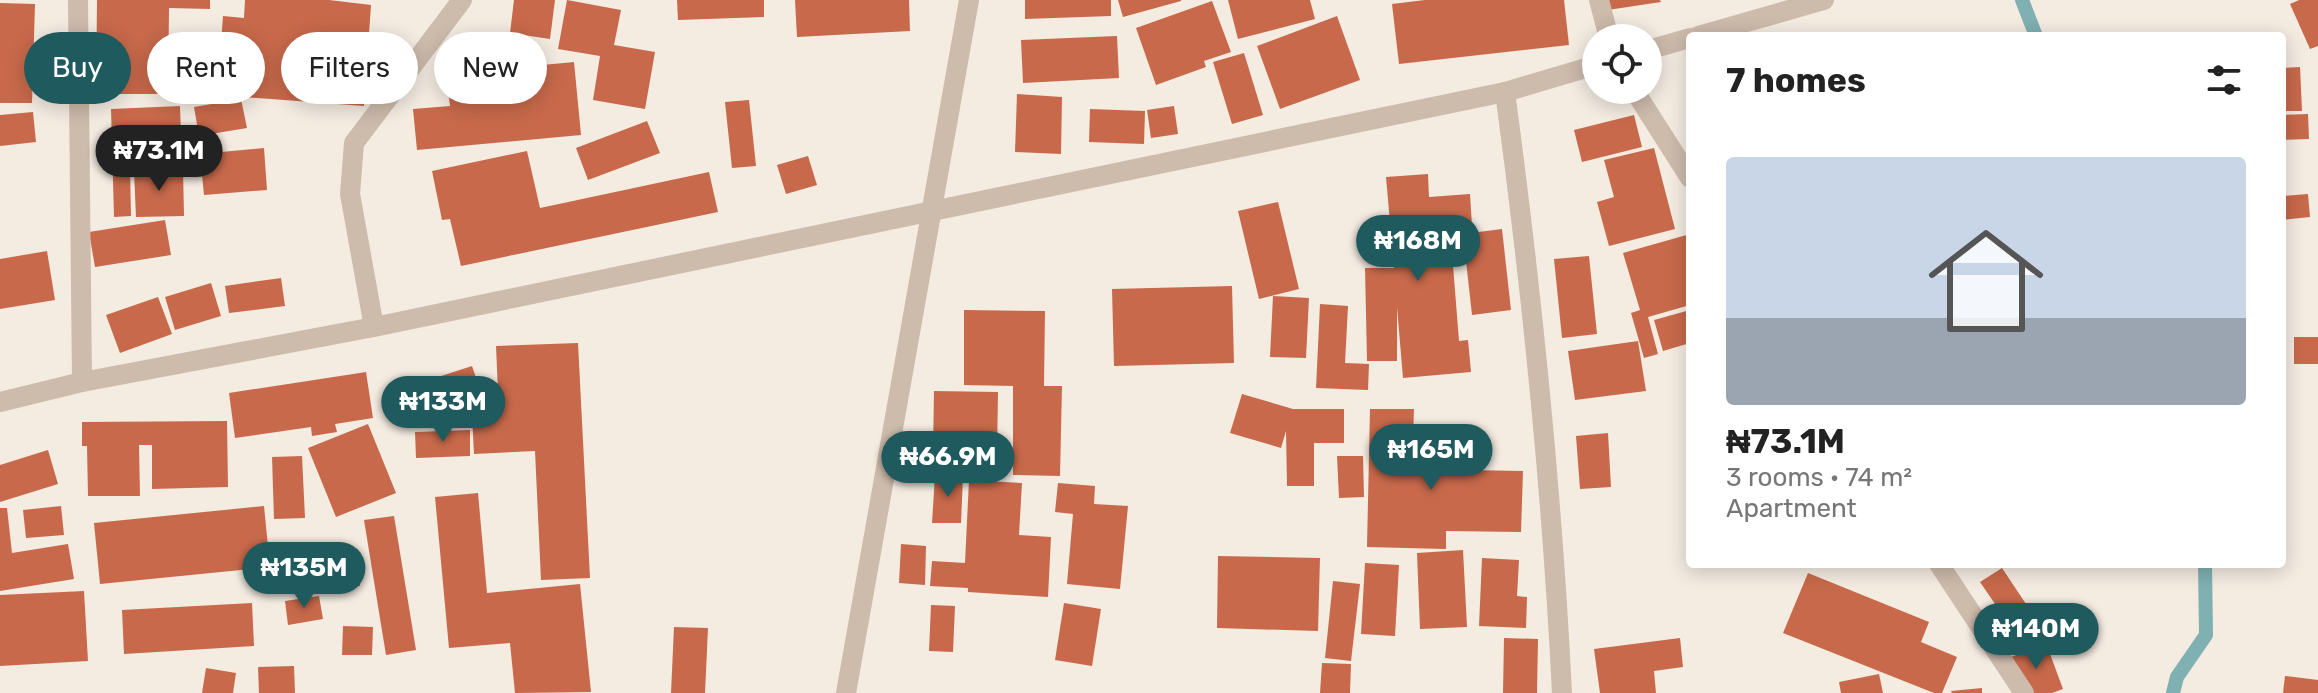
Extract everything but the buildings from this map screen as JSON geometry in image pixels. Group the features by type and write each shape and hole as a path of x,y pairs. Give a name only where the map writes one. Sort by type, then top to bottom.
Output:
{"street":[{"path":"78,0 82,382"},
{"path":"374,327 350,194 354,143 462,0"},
{"path":"846,693 969,0"},
{"path":"1599,0 1605,24"},
{"path":"1712,32 1824,0"},
{"path":"1662,46 1686,39"},
{"path":"0,402 82,382 374,327 1505,92 1582,69"},
{"path":"1505,92 1531,286 1551,498 1562,693"},
{"path":"1643,104 1686,172"},
{"path":"1942,568 2024,693"}],"waterway":[{"path":"2022,0 2034,32"},
{"path":"2173,693 2177,677 2206,635 2205,568"}]}
